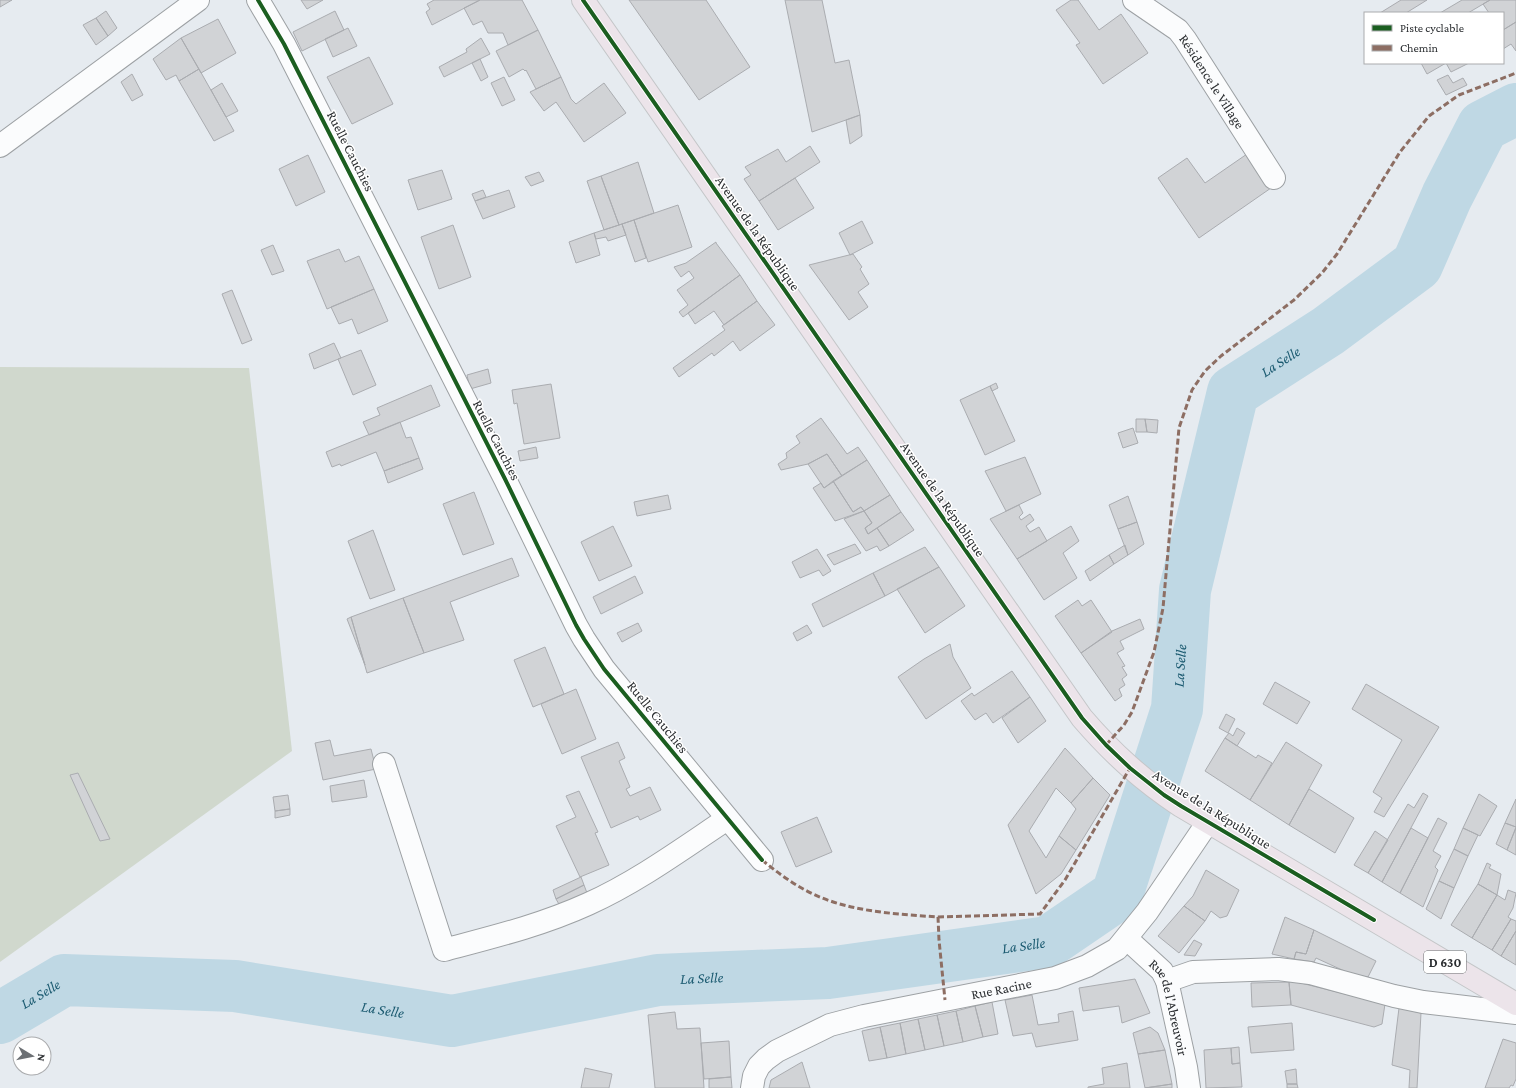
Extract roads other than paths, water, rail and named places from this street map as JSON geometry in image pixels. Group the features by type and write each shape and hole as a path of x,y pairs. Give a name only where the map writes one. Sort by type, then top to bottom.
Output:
{"main road":[{"name":"Avenue de la République","path":"582,0 1082,718 1106,745 1139,776 1181,806 1516,1004"}],"street":[{"path":"0,146 198,0"},
{"name":"Ruelle Cauchies","path":"258,0 284,44 505,479 584,639 604,669 762,860"},
{"name":"Résidence le Village","path":"1134,0 1178,30 1274,178"},
{"path":"384,764 444,950 525,928 588,904 626,885 727,819"},
{"name":"Rue Racine","path":"752,1088 754,1076 759,1066 766,1059 777,1051 830,1026 864,1016 1055,978 1072,973 1106,956 1117,949 1127,939 1208,822"},
{"name":"Rue de l'Abreuvoir","path":"1127,939 1162,971 1167,981 1186,1067 1189,1088"},
{"path":"1167,981 1193,972 1278,968 1310,973 1394,996 1423,1002 1516,1013"}],"waterway":[{"name":"La Selle","path":"0,1018 64,980 235,986 452,1021 658,980 828,973 1048,942 1117,895 1177,709 1185,590 1233,392 1328,331 1417,265 1447,196 1483,126 1516,109"}]}
